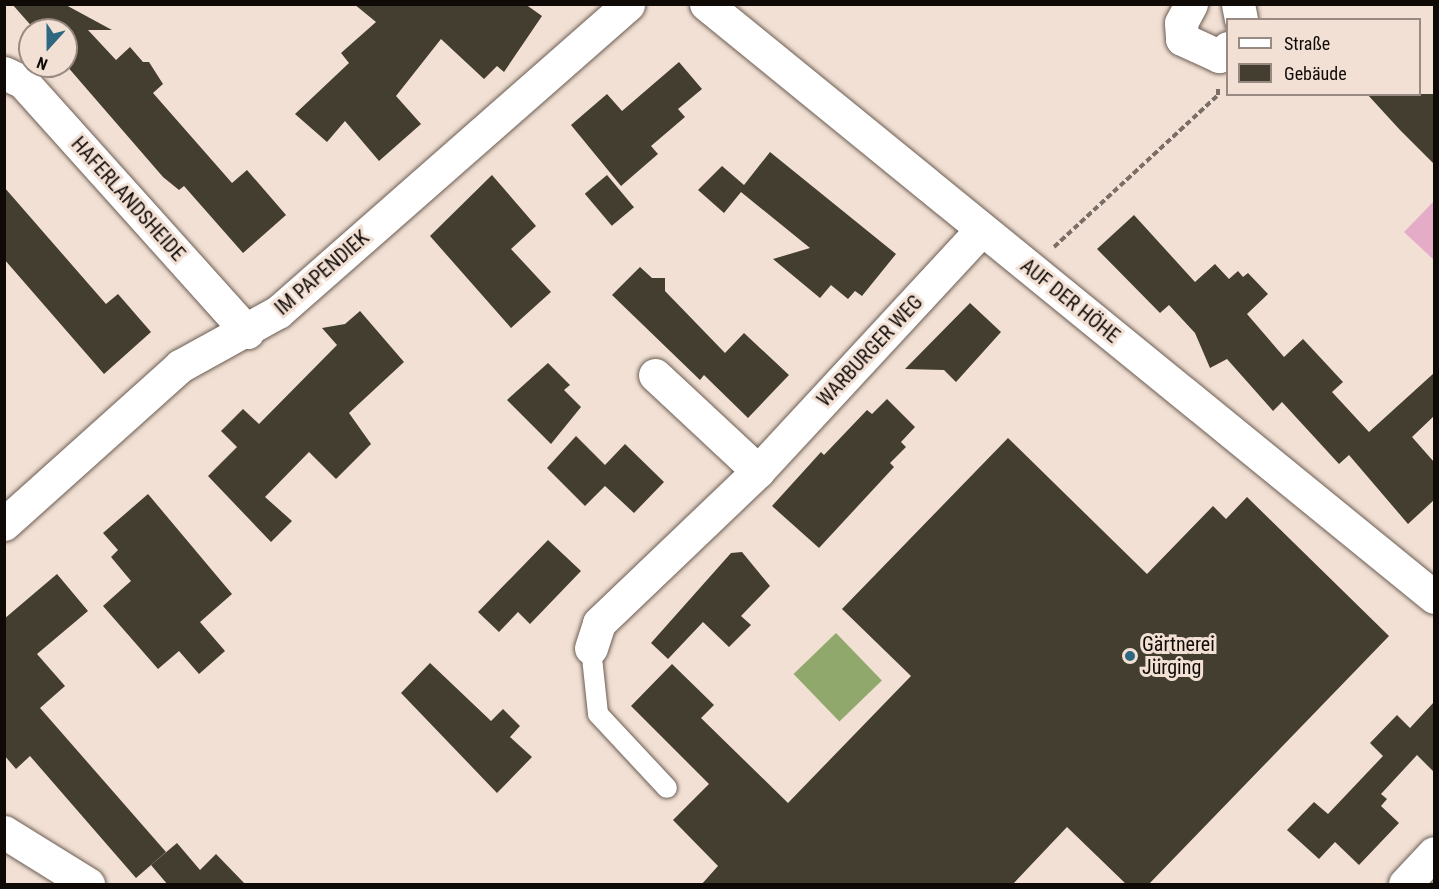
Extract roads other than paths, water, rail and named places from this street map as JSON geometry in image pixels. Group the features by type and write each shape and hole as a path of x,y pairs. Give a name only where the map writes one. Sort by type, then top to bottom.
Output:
{"street":[{"name":"IM PAPENDIEK","path":"4,524 180,366 247,332 278,312 628,4"},
{"name":"AUF DER HÖHE","path":"706,4 1434,597"},
{"path":"1191,4 1181,23 1182,39 1223,52"},
{"name":"HAFERLANDSHEIDE","path":"4,73 23,82 247,332"},
{"name":"WARBURGER WEG","path":"591,648 599,623 758,471 981,230"},
{"path":"655,375 758,471"},
{"path":"4,832 88,885"},
{"path":"1405,885 1434,853"}],"lane":[{"path":"591,648 598,714 667,788"}],"place":[{"name":"Gärtnerei Jürging","path":"1130,656"}]}
